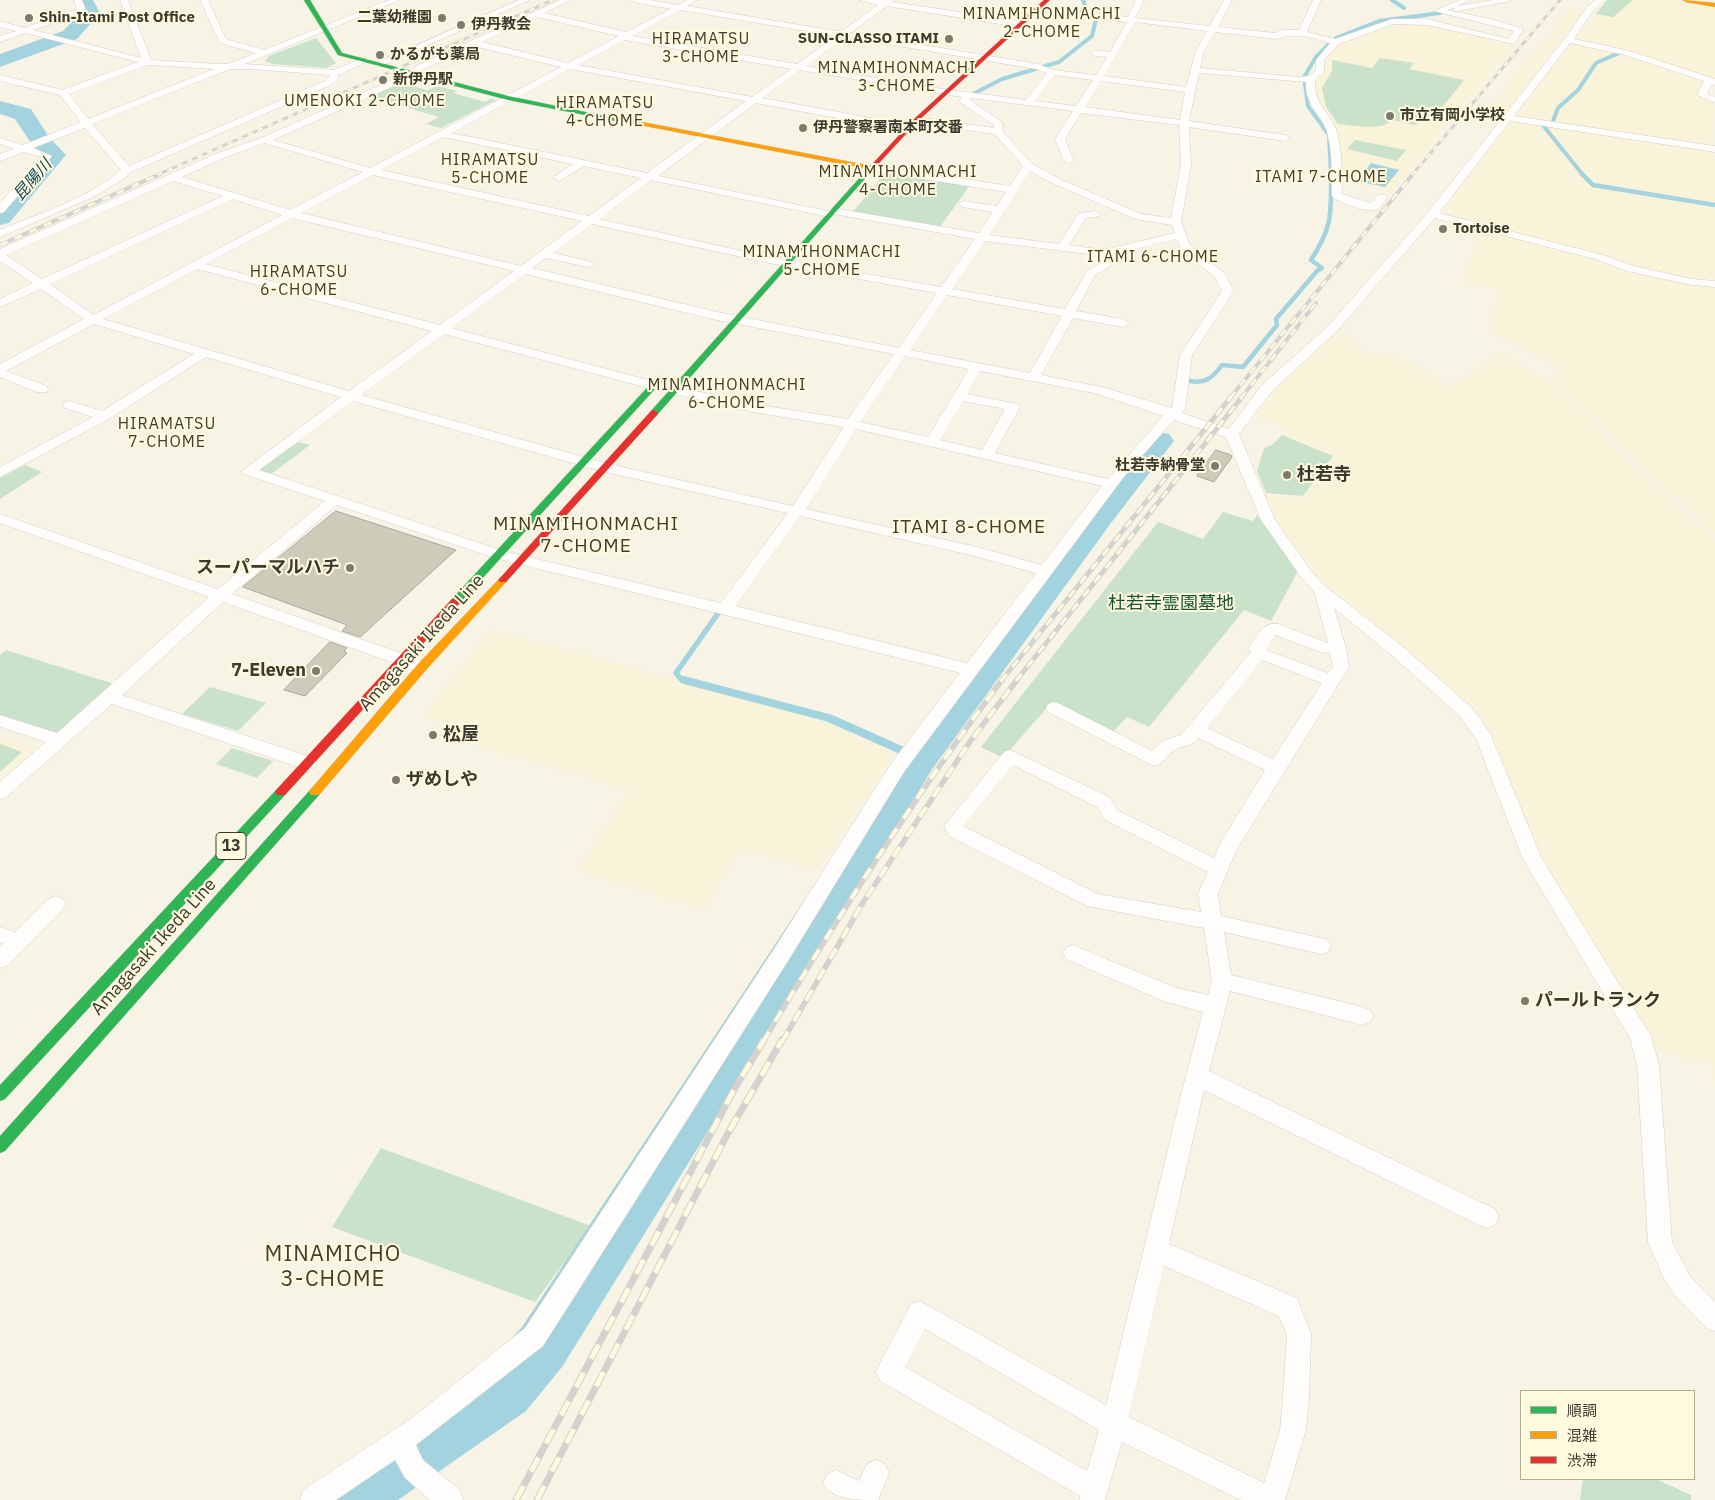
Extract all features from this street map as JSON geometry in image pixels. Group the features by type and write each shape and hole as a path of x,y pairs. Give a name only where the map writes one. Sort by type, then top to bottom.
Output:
{"main road":[{"path":"307,0 325,28 327,37 340,54 508,98 872,168"},
{"name":"Amagasaki Ikeda Line","path":"993,33 1005,22 1034,4 1047,0"},
{"path":"1686,0 1715,4"},
{"path":"1704,0 1715,4"},
{"name":"Amagasaki Ikeda Line","path":"4,1137 333,772 422,667 676,390 797,249 913,124 1019,24 1034,4"},
{"path":"954,67 980,44"},
{"path":"916,102 942,78"},
{"path":"880,138 904,114"},
{"path":"843,178 868,152"},
{"path":"810,214 825,198"},
{"name":"Amagasaki Ikeda Line","path":"0,1095 403,660 460,595 500,555 667,371"}],"street":[{"path":"0,39 82,10 78,0"},
{"path":"124,0 147,62"},
{"path":"204,0 223,42 266,53"},
{"path":"0,158 396,0"},
{"path":"378,64 526,0"},
{"path":"0,255 172,177 264,140 412,74 419,68 568,0"},
{"path":"634,0 1038,67 1052,72 1190,90"},
{"path":"0,368 693,0"},
{"path":"863,0 888,2 1019,24"},
{"path":"1069,161 1060,139 1113,56 1140,0"},
{"path":"313,1500 422,1426 534,1337 781,955 898,768 1112,484 1171,415 1178,410 1186,355 1228,291 1220,275 1185,248 1176,222 1186,165 1184,124 1190,90 1200,51 1228,0"},
{"path":"1302,33 1317,0"},
{"path":"1416,21 1511,42 1520,30 1486,20 1438,11 1468,0"},
{"path":"1195,70 1262,81 1310,79 1320,71 1320,60 1336,42 1388,22 1416,21 1467,6 1506,0"},
{"path":"1232,434 1267,388 1332,329 1432,214 1568,40 1589,10 1600,0"},
{"path":"888,2 440,329 249,472 500,555 972,670"},
{"path":"1034,4 1131,20 1212,29 1277,36 1281,33 1302,33 1336,42"},
{"path":"536,14 625,36 929,90 1245,131 1285,138"},
{"path":"0,24 147,62 229,67 252,66 335,73 364,61"},
{"path":"1242,32 1239,40 1243,42"},
{"path":"1267,45 1276,44 1279,38 1277,36"},
{"path":"0,39 13,43"},
{"path":"1568,40 1627,53 1712,82 1702,95 1715,100"},
{"path":"473,43 569,66 892,125 913,124 998,132 1028,166 1139,217 1176,222"},
{"path":"1095,53 1113,56"},
{"path":"0,78 63,93 147,62"},
{"path":"1028,103 1052,72"},
{"path":"89,73 104,78"},
{"path":"0,234 93,192 122,177 127,170 328,83 333,80 335,73"},
{"path":"1310,79 1314,106 1331,130 1335,150 1337,196 1360,205 1373,207 1382,197"},
{"path":"63,93 127,170"},
{"path":"969,95 964,101 985,113 999,124 998,132"},
{"path":"1507,118 1715,149"},
{"path":"442,134 648,177 731,198 810,214 831,212 982,237 1103,253 1181,235"},
{"path":"264,140 371,171 769,260 1123,323"},
{"path":"0,141 47,156 0,210"},
{"path":"558,178 582,163"},
{"path":"724,610 797,511 852,424 982,237 1028,166"},
{"path":"872,168 1014,190"},
{"path":"976,184 984,172"},
{"path":"172,177 291,214 717,316 1097,390 1232,434 1268,520 1306,574 1321,590 1395,649 1466,712 1484,737 1532,859 1640,1036 1648,1064 1660,1242 1670,1268 1688,1294 1715,1319"},
{"path":"0,304 234,195"},
{"path":"963,204 1000,210"},
{"path":"1062,248 1083,215 1095,214"},
{"path":"1432,214 1582,252 1628,268 1692,282 1715,284"},
{"path":"631,240 642,232"},
{"path":"797,249 852,259 841,273"},
{"path":"1034,377 1091,273 1106,265 1092,252"},
{"path":"544,254 588,264"},
{"path":"0,255 93,320 351,396 606,468 973,552 1046,571"},
{"path":"195,265 654,385 753,408 852,424 1112,484"},
{"path":"0,473 104,416 204,353"},
{"path":"0,356 12,362"},
{"path":"932,442 977,366"},
{"path":"0,372 42,388"},
{"path":"959,396 1013,407 987,454"},
{"path":"70,404 104,416"},
{"path":"0,456 16,464"},
{"path":"0,792 109,697 221,595 334,501"},
{"path":"0,518 422,667"},
{"path":"1155,1250 1288,1307 1299,1334 1296,1398 1293,1430 1271,1500 1114,1424 920,1313 889,1372 1093,1495 1114,1424 1155,1250 1196,1076 1222,980 1208,894 1220,870 1228,847 1341,666 1337,640 1328,620 1321,590"},
{"path":"1332,681 1259,654 1256,648 1272,628 1326,648 1338,648"},
{"path":"1054,708 1154,760 1168,745 1187,740 1259,654"},
{"path":"109,697 308,763"},
{"path":"0,720 60,740"},
{"path":"1196,730 1276,768"},
{"path":"1220,870 1111,815 1103,802 1010,756 953,826 956,831 1094,901 1213,922 1321,946"},
{"path":"0,960 9,938 56,904"},
{"path":"1073,953 1173,996 1215,1006"},
{"path":"1222,980 1363,1016"},
{"path":"1196,1076 1487,1218"},
{"path":"400,1441 414,1468 450,1500"},
{"path":"836,1483 864,1500 876,1473"}],"shaded area":[{"path":"1607,0 1679,0 1715,7 1715,80 1575,39"},
{"path":"1569,8 1584,10 1563,38 1549,36"},
{"name":"市立有岡小学校","path":"1387,23 1429,24 1514,45 1393,191 1343,180 1337,132 1319,107 1312,85 1324,70 1322,62 1338,43 1360,33 1368,35"},
{"path":"1546,38 1562,40 1502,118 1484,114"},
{"path":"1571,43 1622,54 1704,82 1700,94 1715,101 1714,147 1516,116"},
{"path":"1511,121 1715,150 1715,279 1687,278 1635,267 1596,253 1446,215 1442,212"},
{"path":"1460,224 1594,259 1619,270 1677,283 1715,287 1715,534 1616,441 1597,418 1550,379 1565,370 1493,333 1492,324 1498,289 1463,282 1476,238"},
{"path":"1342,332 1366,353 1388,355 1414,365 1450,386 1503,354 1546,380 1588,416 1607,440 1687,516 1715,539 1715,1089 1713,1064 1656,1049 1538,858 1494,740 1482,723 1390,638 1319,577 1278,525 1261,494 1304,498 1335,456 1287,435 1291,430 1256,415 1283,380 1335,333"},
{"path":"491,630 816,717 895,754 816,871 739,847 704,910 578,870 630,790 455,739 464,728 423,717"},
{"path":"0,736 36,748 0,778"}],"green space":[{"path":"1607,0 1633,0 1613,17 1596,14"},
{"path":"316,38 336,63 327,68 273,64 265,61 269,56"},
{"path":"1380,58 1414,63 1409,69 1464,80 1437,114 1415,125 1393,120 1388,124 1374,127 1338,124 1326,107 1322,88 1332,71 1332,60 1372,68"},
{"path":"401,83 427,90 442,87 457,91 453,93 485,102 491,99 496,100 441,128 426,124 439,117 370,97"},
{"path":"1355,140 1406,150 1397,161 1347,149"},
{"path":"886,172 970,185 940,227 852,213"},
{"name":"杜若寺","path":"1282,435 1333,456 1303,496 1266,493 1257,471 1264,448 1272,445"},
{"path":"298,442 310,445 270,475 260,471 260,469"},
{"path":"25,465 42,472 0,499 0,478"},
{"name":"杜若寺霊園墓地","path":"1223,512 1253,521 1257,515 1299,569 1271,621 1244,610 1149,727 1127,717 1113,732 1052,702 1003,758 981,747 1158,522 1203,539"},
{"path":"6,650 114,684 62,731 55,733 0,716 0,655"},
{"path":"210,687 266,703 238,731 182,714"},
{"path":"0,744 22,752 0,772"},
{"path":"232,748 273,761 257,778 216,764"},
{"path":"381,1148 591,1226 535,1302 332,1227"},
{"path":"1583,1480 1658,1480 1691,1495 1691,1500 1580,1500"}],"water":[{"path":"1371,163 1399,170 1385,187 1357,181"}],"building":[{"name":"杜若寺納骨堂","path":"1216,450 1232,457 1214,482 1197,476"},
{"name":"スーパーマルハチ","path":"336,511 456,550 360,637 342,631 347,625 243,587"},
{"name":"7-Eleven","path":"330,642 347,648 344,651 347,653 305,696 284,690"}],"waterway":[{"name":"昆陽川","path":"62,38 70,35 91,13 84,0"},
{"path":"1083,0 1087,12"},
{"path":"1392,0 1404,8"},
{"path":"1336,38 1379,21 1440,13"},
{"path":"973,94 1002,79 1059,62 1092,36 1096,19"},
{"name":"昆陽川","path":"0,61 54,41"},
{"path":"1331,42 1316,57 1304,77 1308,106 1329,135 1331,175"},
{"path":"1553,121 1558,108 1578,90 1596,63 1619,53"},
{"name":"昆陽川","path":"0,107 23,114 39,138"},
{"path":"1542,124 1583,175"},
{"name":"昆陽川","path":"0,218 55,155 43,142"},
{"path":"1190,381 1196,382 1209,379 1222,365 1243,367 1277,325 1276,319 1317,271 1322,268 1311,260 1327,228 1331,200 1331,175"},
{"path":"1583,175 1593,185 1715,205"},
{"path":"345,1500 505,1390 542,1347 919,758 1099,516 1158,441"},
{"path":"689,681 681,679 676,673 719,612"},
{"path":"684,680 829,718 919,758"}],"railway":[{"path":"157,175 553,0"},
{"path":"1412,175 1560,0"},
{"path":"0,245 160,174"},
{"path":"1230,398 1413,174"},
{"path":"1241,398 1316,303"},
{"path":"1001,681 1231,397"},
{"path":"1016,681 1242,397"},
{"path":"763,1042 819,949 908,812 1002,680"},
{"path":"782,1042 862,904 971,740 1017,680"},
{"path":"516,1500 735,1088 764,1040"},
{"path":"537,1500 727,1135 782,1040"}],"traffic: fast":[{"path":"307,0 340,54 508,98 616,119"},
{"path":"654,413 866,174"},
{"path":"455,602 661,378"},
{"path":"0,1095 281,792"},
{"path":"0,1146 315,792"}],"traffic: slow":[{"path":"1686,0 1715,5"},
{"path":"616,119 872,168"},
{"path":"315,792 422,667 503,580"}],"traffic: jam":[{"path":"866,174 916,120 1047,0"},
{"path":"503,580 654,413"},
{"path":"281,792 455,602"}],"place":[{"name":"Shin-Itami Post Office","path":"29,18"},
{"name":"二葉幼稚園","path":"442,18"},
{"name":"伊丹教会","path":"461,25"},
{"name":"SUN-CLASSO ITAMI","path":"949,39"},
{"name":"かるがも薬局","path":"380,55"},
{"name":"新伊丹駅","path":"383,80"},
{"name":"市立有岡小学校","path":"1390,116"},
{"name":"伊丹警察署南本町交番","path":"803,128"},
{"name":"Tortoise","path":"1443,229"},
{"name":"杜若寺納骨堂","path":"1215,466"},
{"name":"杜若寺","path":"1287,475"},
{"name":"スーパーマルハチ","path":"350,568"},
{"name":"7-Eleven","path":"316,671"},
{"name":"松屋","path":"433,735"},
{"name":"ザめしや","path":"396,780"},
{"name":"パールトランク","path":"1525,1001"}],"district":[{"name":"MINAMIHONMACHI 2-CHOME","path":"1042,23"},
{"name":"HIRAMATSU 3-CHOME","path":"701,48"},
{"name":"MINAMIHONMACHI 3-CHOME","path":"897,77"},
{"name":"UMENOKI 2-CHOME","path":"365,101"},
{"name":"HIRAMATSU 4-CHOME","path":"605,112"},
{"name":"HIRAMATSU 5-CHOME","path":"490,169"},
{"name":"ITAMI 7-CHOME","path":"1321,177"},
{"name":"MINAMIHONMACHI 4-CHOME","path":"898,181"},
{"name":"ITAMI 6-CHOME","path":"1153,257"},
{"name":"MINAMIHONMACHI 5-CHOME","path":"822,261"},
{"name":"HIRAMATSU 6-CHOME","path":"299,281"},
{"name":"MINAMIHONMACHI 6-CHOME","path":"727,394"},
{"name":"HIRAMATSU 7-CHOME","path":"167,433"},
{"name":"ITAMI 8-CHOME","path":"969,528"},
{"name":"MINAMIHONMACHI 7-CHOME","path":"586,536"},
{"name":"MINAMICHO 3-CHOME","path":"333,1268"}]}
